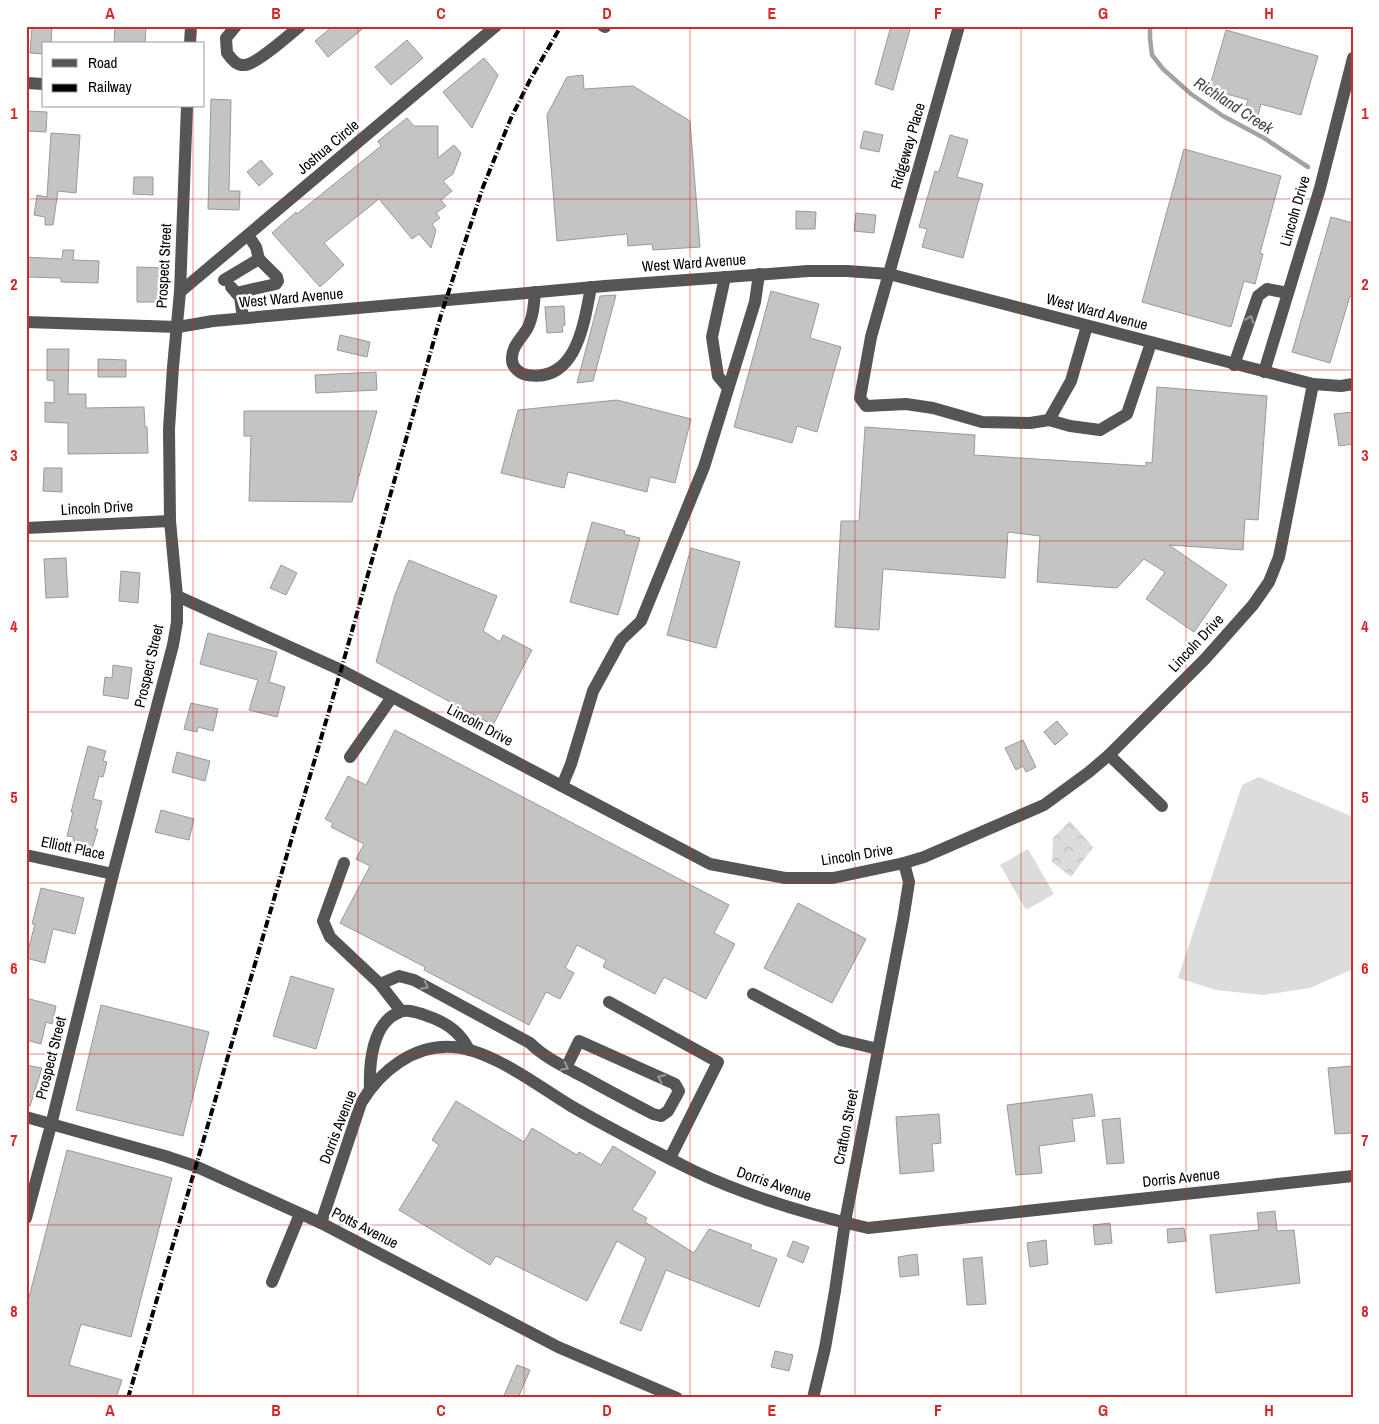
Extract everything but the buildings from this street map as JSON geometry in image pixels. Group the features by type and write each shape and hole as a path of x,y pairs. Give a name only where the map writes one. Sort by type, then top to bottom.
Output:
{"street":[{"path":"190,42 191,26"},
{"path":"236,26 226,38 226,53 236,63 246,65 258,60 300,26"},
{"name":"Joshua Circle","path":"180,292 496,26"},
{"name":"Ridgeway Place","path":"959,26 871,337 860,398 866,406 933,408 982,422 1030,423 1049,420"},
{"name":"Lincoln Drive","path":"1264,372 1320,188 1353,58"},
{"path":"26,83 42,84"},
{"name":"Prospect Street","path":"26,1218 51,1125 112,874 173,645 177,622 177,596 170,521 169,429 180,292 187,108"},
{"path":"236,293 278,282 277,277 259,259 256,247 248,235"},
{"path":"224,280 259,259"},
{"path":"212,265 240,297 243,318"},
{"name":"West Ward Avenue","path":"26,322 178,327 243,318 591,287 759,274 848,271 889,274 1313,384 1341,386 1353,384"},
{"path":"562,786 594,691 621,640 641,621 704,468 755,302 759,274"},
{"path":"725,277 712,337 718,376 728,388"},
{"path":"535,292 532,316 526,331 518,340 512,360 515,368 523,374 536,376 555,371 572,356 583,325 591,287"},
{"path":"1234,365 1258,296 1267,290 1288,293"},
{"path":"1087,326 1071,381 1049,420 1070,426 1100,430 1127,414 1151,343"},
{"name":"Lincoln Drive","path":"177,596 341,670 710,864 785,878 832,878 904,863 932,854 1044,805 1109,755 1205,659 1253,605 1269,582 1279,557 1313,384"},
{"name":"Lincoln Drive","path":"26,528 170,521"},
{"path":"350,758 392,697"},
{"path":"1109,755 1162,806"},
{"name":"Elliott Place","path":"26,855 112,874"},
{"path":"344,863 323,921 330,936 380,984 401,1011"},
{"name":"Crafton Street","path":"813,1398 825,1348 844,1222 906,901 909,882 904,863"},
{"path":"380,984 399,976 414,980 530,1043 541,1054 566,1068 653,1114 661,1116 668,1111 679,1091 675,1084 579,1041 566,1068"},
{"path":"753,994 840,1040 878,1049"},
{"path":"609,1002 718,1062 670,1158"},
{"path":"370,1089 369,1066 376,1040 388,1019 401,1011 416,1013 446,1024 463,1038 469,1050"},
{"name":"Dorris Avenue","path":"321,1223 361,1103 370,1089 385,1072 404,1059 434,1048 453,1047 469,1050 494,1060 573,1106 670,1158 749,1195 800,1212 868,1228 1353,1176"},
{"path":"674,1103 692,1112"},
{"name":"Potts Avenue","path":"26,1117 165,1156 187,1164 321,1223 558,1347 677,1398"},
{"path":"272,1282 300,1214"}],"green space":[{"path":"1259,777 1353,817 1353,969 1310,988 1263,995 1216,990 1178,978 1242,785"},
{"path":"1070,821 1093,847 1071,877 1052,862 1053,838"},
{"path":"1028,849 1054,894 1026,910 1000,865"}],"waterway":[{"name":"Richland Creek","path":"1150,26 1152,55 1163,69 1191,94 1223,116 1264,138 1308,167"}],"railway":[{"path":"128,1398 341,670 441,315 483,187 511,118 561,26"}]}
